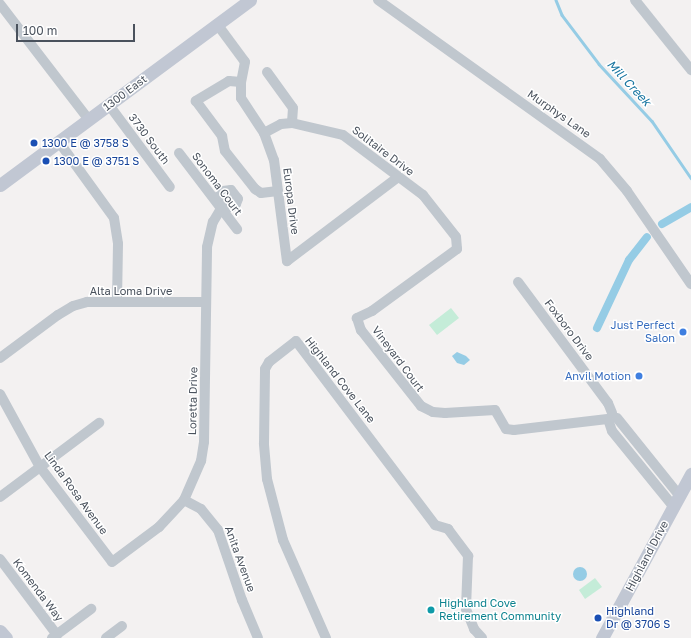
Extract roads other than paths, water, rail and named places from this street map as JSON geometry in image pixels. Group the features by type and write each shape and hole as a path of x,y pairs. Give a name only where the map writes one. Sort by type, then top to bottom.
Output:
{"main road":[{"name":"1300 East","path":"1,182 89,120 217,24 242,2"},
{"name":"Highland Drive","path":"602,638 691,474"},
{"path":"0,630 6,638"}],"street":[{"name":"Murphys Lane","path":"378,0 600,159 624,186 691,284"},
{"path":"635,0 691,70"},
{"path":"0,4 89,120"},
{"name":"Europa Drive","path":"217,24 245,62 241,82 243,102 264,133 274,160 286,261 398,177"},
{"path":"267,72 293,108 292,123"},
{"path":"241,82 229,80 196,101 222,136 226,151 255,189 261,193 278,191"},
{"name":"3730 South","path":"109,104 170,187"},
{"name":"Solitaire Drive","path":"264,133 281,124 292,123 342,135 431,204 456,237 457,249"},
{"path":"59,142 114,218 118,234 117,301"},
{"name":"Sonoma Court","path":"179,153 222,207 237,230"},
{"name":"Loretta Drive","path":"112,562 159,527 184,500 196,477 204,442 206,302 209,234 213,222 222,207"},
{"name":"Vineyard Court","path":"457,249 372,311 357,318 361,330 413,398 433,412 494,410 506,429 514,430 611,418"},
{"name":"Foxboro Drive","path":"518,282 608,403 611,418 676,500"},
{"name":"Alta Loma Drive","path":"0,358 73,306 88,302 117,301 206,302"},
{"name":"Highland Cove Lane","path":"326,638 283,540 267,479 264,443 265,369 269,362 296,341 435,525 448,529 468,556 466,609 474,629 482,638"},
{"name":"Linda Rosa Avenue","path":"0,394 40,466 112,562"},
{"path":"0,497 99,423"},
{"name":"Anita Avenue","path":"184,500 201,510 218,530 242,600 258,638"},
{"name":"Komenda Way","path":"0,560 55,636"},
{"path":"55,636 91,609"},
{"path":"106,638 122,626"}],"water":[{"path":"457,352 466,356 470,360 464,365 457,363 452,356"},
{"path":"577,567 583,567 587,571 587,577 583,581 577,581 573,577 573,571"}],"waterway":[{"name":"Mill Creek","path":"556,0 562,15 599,64 652,121 691,178"},
{"path":"662,224 691,207"},
{"path":"597,328 629,260 647,237"}],"place":[{"name":"1300 E @ 3758 S","path":"34,143"},
{"name":"1300 E @ 3751 S","path":"46,161"},
{"name":"Just Perfect Salon","path":"683,332"},
{"name":"Anvil Motion","path":"639,376"},
{"name":"Highland Cove Retirement Community","path":"431,610"},
{"name":"Highland Dr @ 3706 S","path":"598,618"}]}
